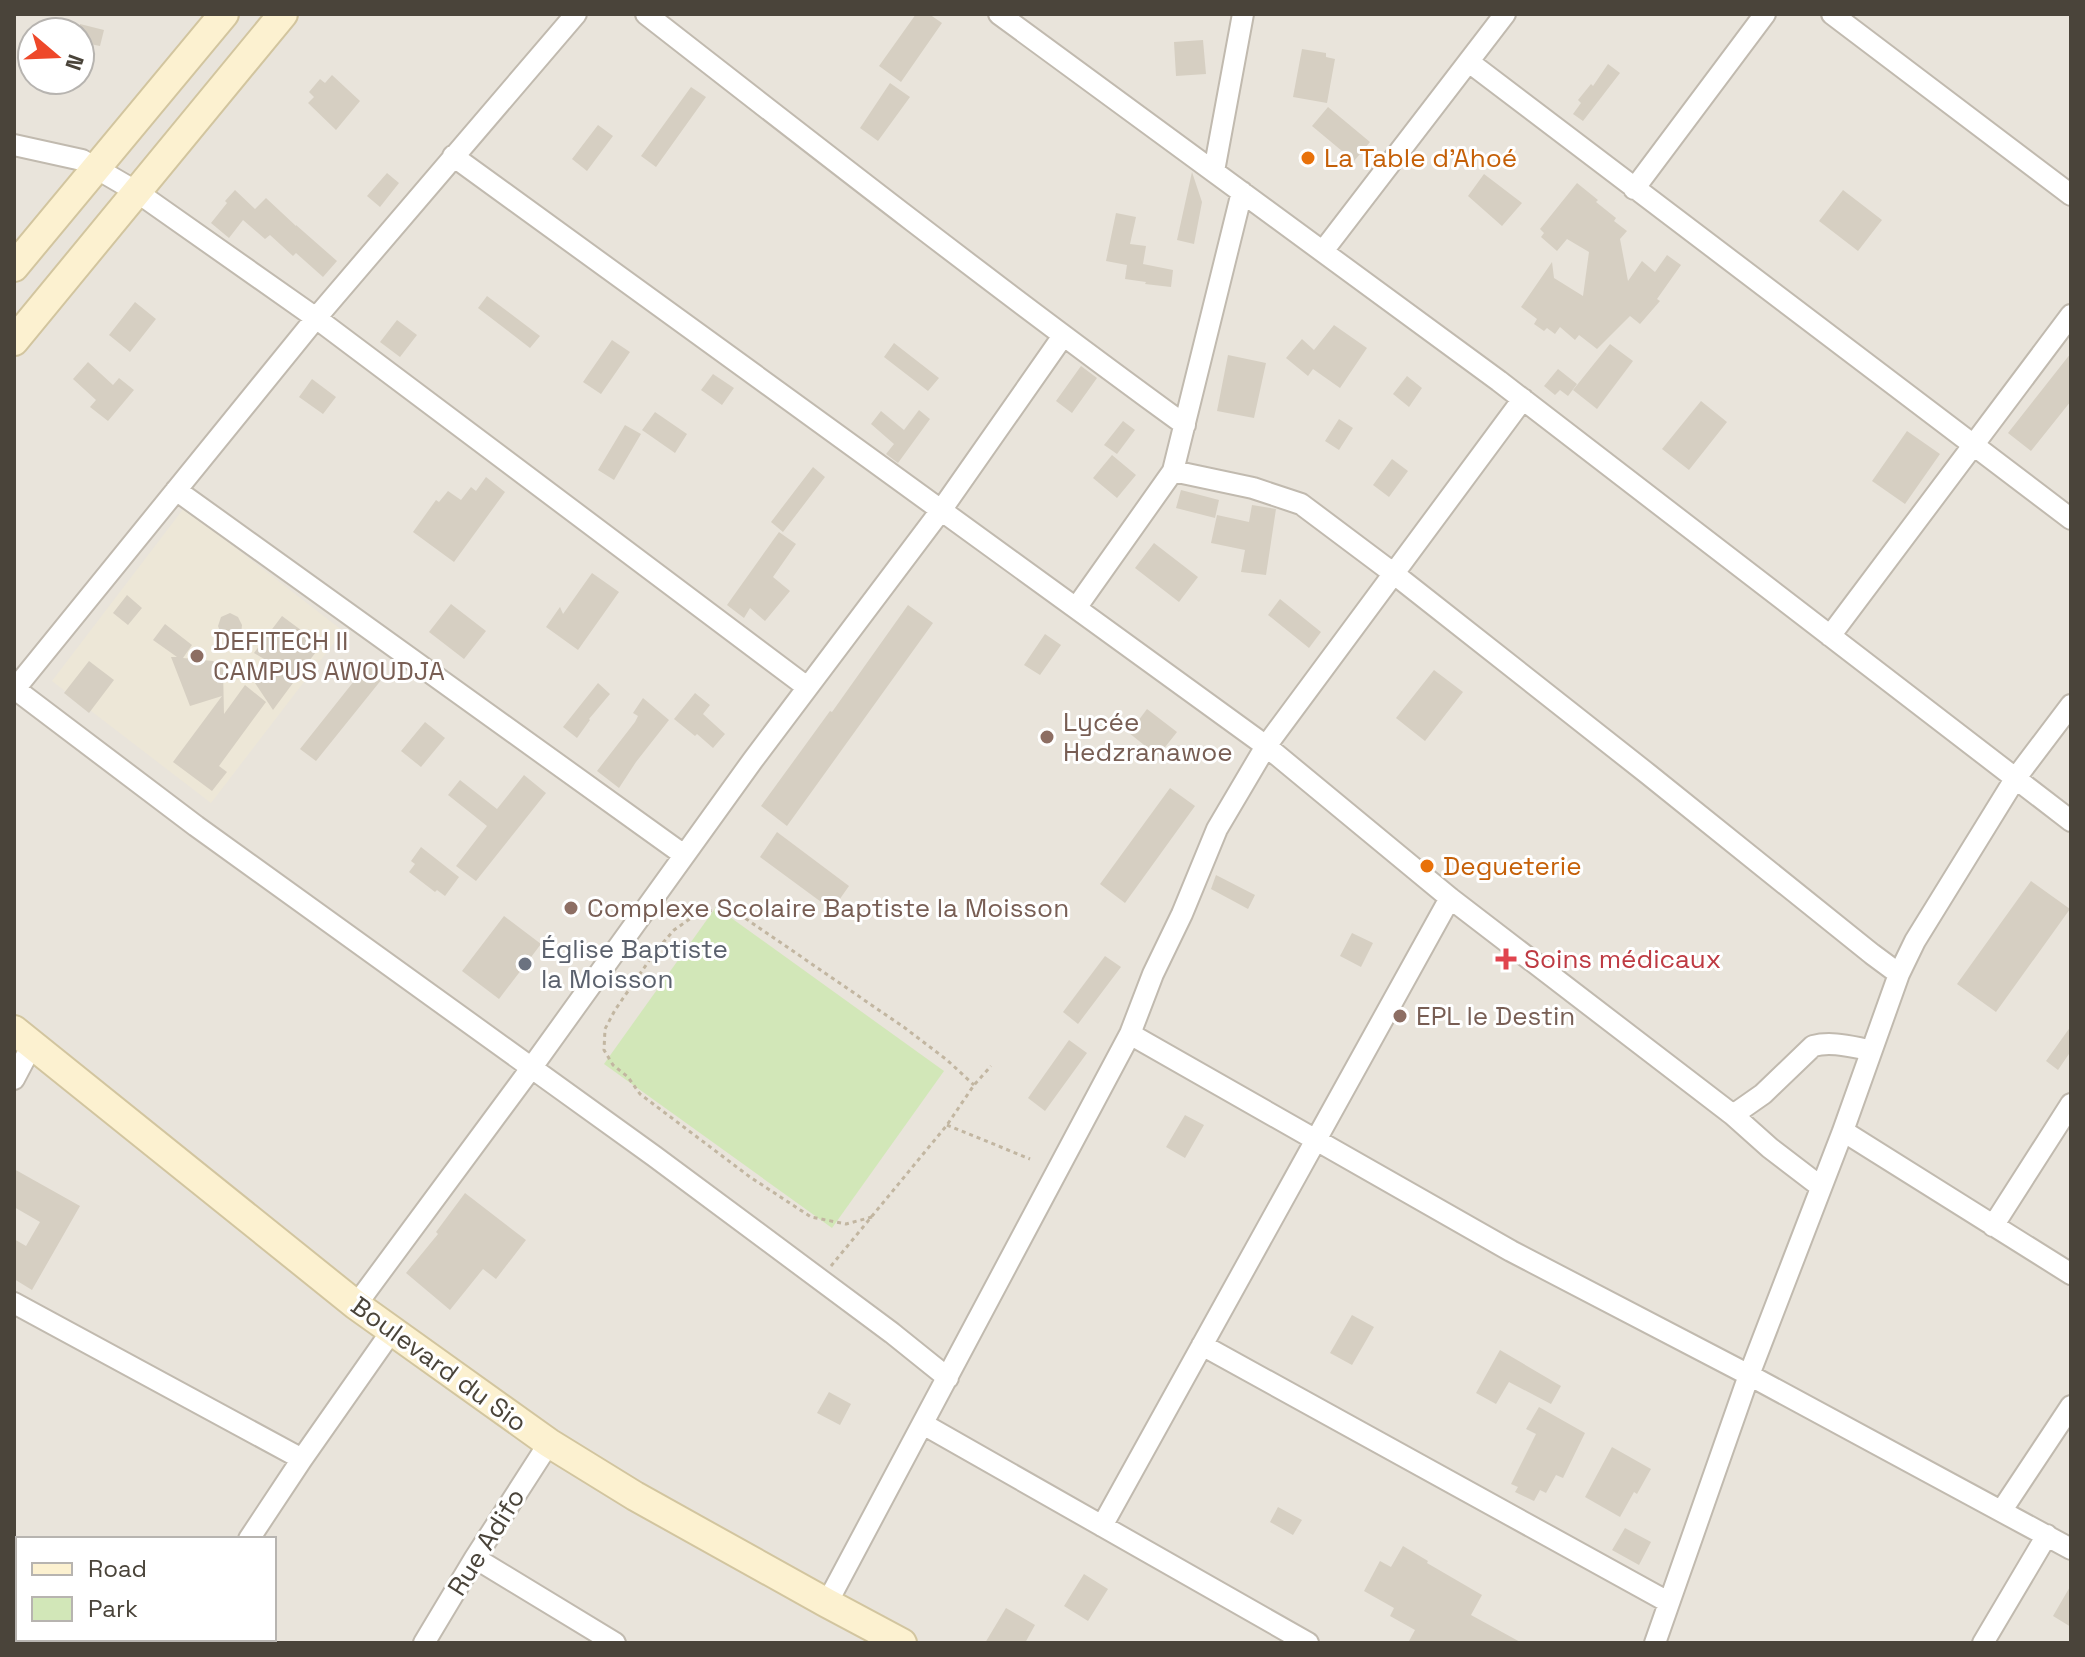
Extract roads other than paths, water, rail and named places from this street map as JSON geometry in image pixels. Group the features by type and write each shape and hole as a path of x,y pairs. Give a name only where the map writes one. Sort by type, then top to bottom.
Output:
{"street":[{"path":"14,267 224,14"},
{"path":"14,341 283,14"},
{"path":"576,14 316,318 14,690 196,826 532,1067 892,1333 948,1378"},
{"path":"646,14 874,192 1185,425"},
{"path":"1214,171 1243,14"},
{"path":"1323,251 1505,14"},
{"path":"1634,189 1765,14"},
{"path":"1832,14 2071,195"},
{"path":"1006,17 1523,399 2071,821"},
{"path":"1469,62 2071,519"},
{"path":"14,145 65,155 97,168 137,192 316,318 807,687"},
{"path":"453,156 1266,746 1450,898 1733,1115 1821,1187"},
{"path":"1076,608 1173,471 1242,192"},
{"path":"1830,636 2071,315"},
{"path":"356,1305 807,687 942,509 1063,336"},
{"path":"827,1603 1130,1034 1217,829 1266,746 1523,399"},
{"path":"1173,471 1253,488 1301,504 1393,573 1899,974"},
{"path":"176,490 684,855"},
{"path":"1655,1643 1749,1375 1843,1131 1899,974 1915,941 2015,779 2071,705"},
{"path":"1102,1526 1450,898"},
{"path":"1130,1034 1511,1251 2071,1549"},
{"path":"14,1079 23,1038"},
{"name":"Boulevard du Sio","path":"23,1038 391,1332 549,1443 635,1496 902,1643"},
{"path":"1733,1115 1763,1094 1813,1046 1834,1044 1870,1050"},
{"path":"1993,1226 2071,1104"},
{"path":"1843,1131 2071,1274"},
{"path":"14,1303 302,1459"},
{"path":"250,1537 391,1332"},
{"path":"1202,1345 1668,1602"},
{"path":"2002,1510 2071,1406"},
{"path":"923,1424 1308,1643"},
{"name":"Rue Adifo","path":"424,1643 549,1443"},
{"path":"1983,1643 2047,1535"},
{"path":"475,1558 615,1643"}],"place":[{"name":"La Table d’Ahoé","path":"1308,158"},
{"name":"DEFITECH II CAMPUS AWOUDJA","path":"197,656"},
{"name":"Lycée Hedzranawoe","path":"1047,737"},
{"name":"Degueterie","path":"1427,866"},
{"name":"Complexe Scolaire Baptiste la Moisson","path":"571,908"},
{"name":"Soins médicaux","path":"1506,959"},
{"name":"Église Baptiste la Moisson","path":"525,964"},
{"name":"EPL le Destin","path":"1400,1016"}]}
